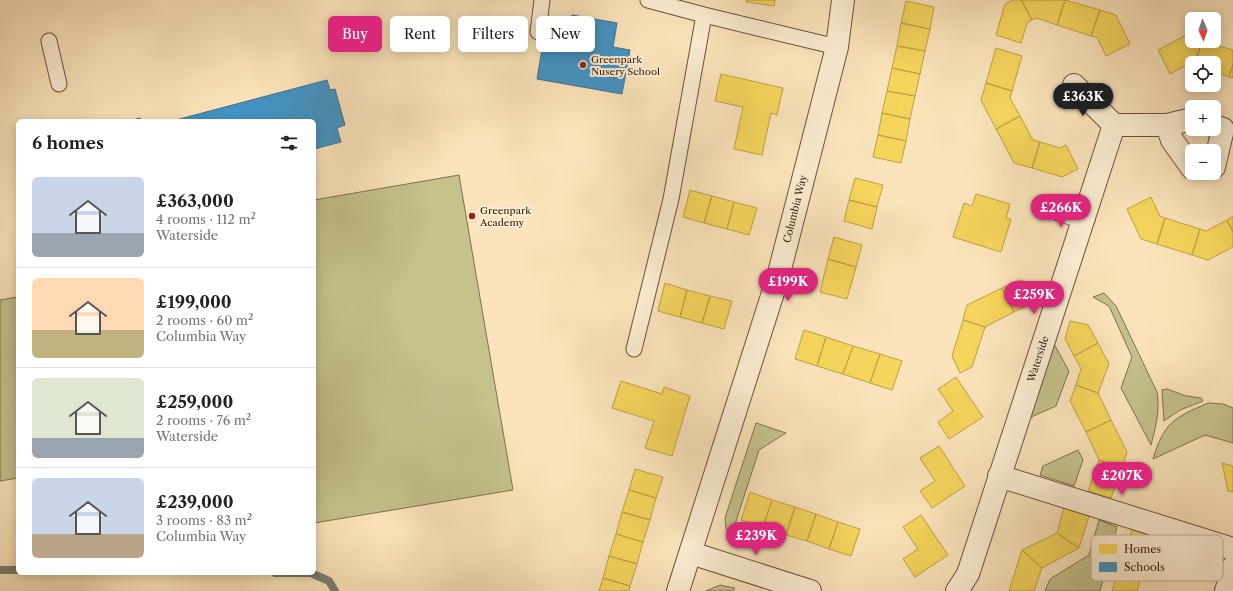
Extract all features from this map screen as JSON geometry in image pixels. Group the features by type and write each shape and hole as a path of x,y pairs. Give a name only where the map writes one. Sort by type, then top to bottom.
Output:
{"street":[{"name":"Columbia Way","path":"678,591 692,553 778,277 837,47 844,0"},
{"path":"1074,85 1114,125 1167,125 1185,121"},
{"name":"Waterside","path":"957,591 968,574 1114,125"},
{"path":"1167,125 1172,140 1185,158"},
{"path":"1219,144 1223,129 1221,128"},
{"path":"1049,206 1084,218"},
{"path":"1000,476 1188,535"},
{"path":"1223,546 1233,549"},
{"path":"692,553 810,591"},
{"path":"1226,591 1233,567"}],"lane":[{"path":"540,16 542,0"},
{"path":"648,0 837,47"},
{"path":"634,349 671,199 704,15"},
{"path":"49,41 59,84"}],"shaded area":[{"path":"459,175 513,490 316,523 316,200"},
{"path":"1104,293 1116,306 1157,392 1158,412 1151,445 1121,388 1132,357 1109,306 1093,297"},
{"path":"16,297 16,478 0,481 0,300"},
{"path":"1054,344 1069,371 1056,406 1029,418"},
{"path":"1167,389 1186,396 1201,398 1203,401 1180,410 1164,421 1162,390"},
{"path":"1208,403 1223,404 1233,408 1233,443 1205,435 1153,459 1161,437 1166,429 1187,413"},
{"path":"756,423 786,433 759,450 731,537 726,529 725,518"},
{"path":"1078,450 1083,460 1074,486 1040,475 1043,466"},
{"path":"1099,520 1117,527 1115,535 1095,535"},
{"path":"1091,548 1091,581 1103,581 1100,591 1045,591 1050,579 1089,555"},
{"path":"720,585 735,588 733,591 706,591"}],"building: Homes":[{"path":"746,0 775,0 774,6 746,2"},
{"path":"1013,0 1021,0 1032,20 1027,23 1021,43 996,35 1005,4"},
{"path":"1021,0 1065,0 1057,25 1037,18 1032,20"},
{"path":"1065,0 1100,10 1091,36 1057,25"},
{"path":"906,1 934,7 930,29 901,23"},
{"path":"1100,10 1116,15 1130,44 1106,56 1097,37 1091,36"},
{"path":"901,23 930,29 925,51 897,46"},
{"path":"1185,36 1185,48 1200,48 1197,56 1185,56 1185,66 1170,74 1158,50"},
{"path":"897,46 925,51 920,74 892,68"},
{"path":"1221,47 1233,50 1233,64 1229,77 1221,74 1221,56 1197,56 1200,48 1221,48"},
{"path":"996,48 1022,56 1012,91 986,83"},
{"path":"1233,64 1233,78 1229,77"},
{"path":"892,68 920,74 915,96 887,91"},
{"path":"721,74 783,88 777,115 771,113 762,155 734,149 743,107 715,101"},
{"path":"986,83 1012,91 1010,98 1020,116 996,129 981,100"},
{"path":"887,91 915,96 910,119 882,113"},
{"path":"882,113 910,119 906,141 878,135"},
{"path":"1020,116 1033,140 1040,142 1032,168 1014,163 996,129"},
{"path":"878,135 906,141 901,163 873,157"},
{"path":"1040,142 1060,148 1066,145 1078,169 1062,177 1032,168"},
{"path":"855,178 883,185 877,207 849,200"},
{"path":"690,190 712,196 704,223 683,217"},
{"path":"976,194 1010,204 1006,218 1011,219 1001,252 953,237 964,203 972,206"},
{"path":"712,196 734,202 727,229 704,223"},
{"path":"1151,197 1160,216 1165,218 1157,244 1141,239 1127,209"},
{"path":"849,200 877,207 872,229 844,221"},
{"path":"734,202 757,208 749,235 727,229"},
{"path":"1233,216 1233,232 1227,220"},
{"path":"1165,218 1200,229 1192,255 1157,244"},
{"path":"1227,220 1233,232 1233,247 1208,260 1192,255 1200,229 1206,231"},
{"path":"834,237 862,245 856,267 828,259"},
{"path":"828,259 856,267 847,299 820,292"},
{"path":"1020,280 1038,286 1031,304 1014,312 1002,288"},
{"path":"665,283 687,290 680,317 658,311"},
{"path":"1002,288 1014,312 985,327 963,320 967,305"},
{"path":"687,290 710,296 702,323 680,317"},
{"path":"710,296 732,301 724,329 702,323"},
{"path":"963,320 985,327 972,367 960,373 952,356"},
{"path":"1070,321 1088,325 1098,343 1074,356 1065,339"},
{"path":"804,330 826,337 817,366 795,359"},
{"path":"826,337 853,346 843,374 817,366"},
{"path":"1098,343 1109,364 1098,393 1076,385 1081,369 1074,356"},
{"path":"853,346 880,354 870,383 843,374"},
{"path":"880,354 902,361 892,390 870,383"},
{"path":"956,377 983,417 949,439 938,422 953,411 938,389"},
{"path":"621,381 662,394 664,387 690,396 672,456 645,448 654,421 612,408"},
{"path":"1076,385 1098,393 1111,420 1086,432 1070,401"},
{"path":"1111,420 1127,452 1122,468 1099,460 1086,432"},
{"path":"939,446 965,486 932,508 920,491 935,481 920,458"},
{"path":"1099,460 1122,468 1111,498 1088,491"},
{"path":"1222,463 1233,466 1233,492 1228,491"},
{"path":"635,469 663,477 656,498 629,490"},
{"path":"629,490 656,498 650,520 622,512"},
{"path":"750,492 772,500 763,527 741,520"},
{"path":"772,500 795,507 786,535 763,527"},
{"path":"795,507 816,514 807,541 786,535"},
{"path":"1064,507 1089,516 1079,548 1057,533"},
{"path":"622,512 650,520 643,542 616,534"},
{"path":"816,514 838,522 829,549 807,541"},
{"path":"921,515 948,555 915,577 903,559 918,549 903,527"},
{"path":"838,522 860,529 851,556 829,549"},
{"path":"1132,530 1148,535 1130,535"},
{"path":"1057,533 1079,548 1042,568 1022,550"},
{"path":"616,534 643,542 637,564 609,556"},
{"path":"1022,550 1042,568 1034,591 1009,591"},
{"path":"609,556 637,564 630,586 603,578"},
{"path":"603,578 630,586 629,591 599,591"},
{"path":"1115,581 1140,581 1137,591 1112,591"}],"building: Schools":[{"name":"Greenpark Nusery School","path":"595,19 617,23 613,47 630,50 622,94 537,79 542,52 595,52"},
{"path":"327,80 330,90 335,89 345,125 337,128 341,142 316,148 316,119 180,119"}],"waterway":[{"path":"0,570 16,570"},
{"path":"316,575 329,581 335,591"}],"place":[{"name":"Greenpark Nusery School","path":"583,65"},
{"name":"Greenpark Academy","path":"472,216"}]}
